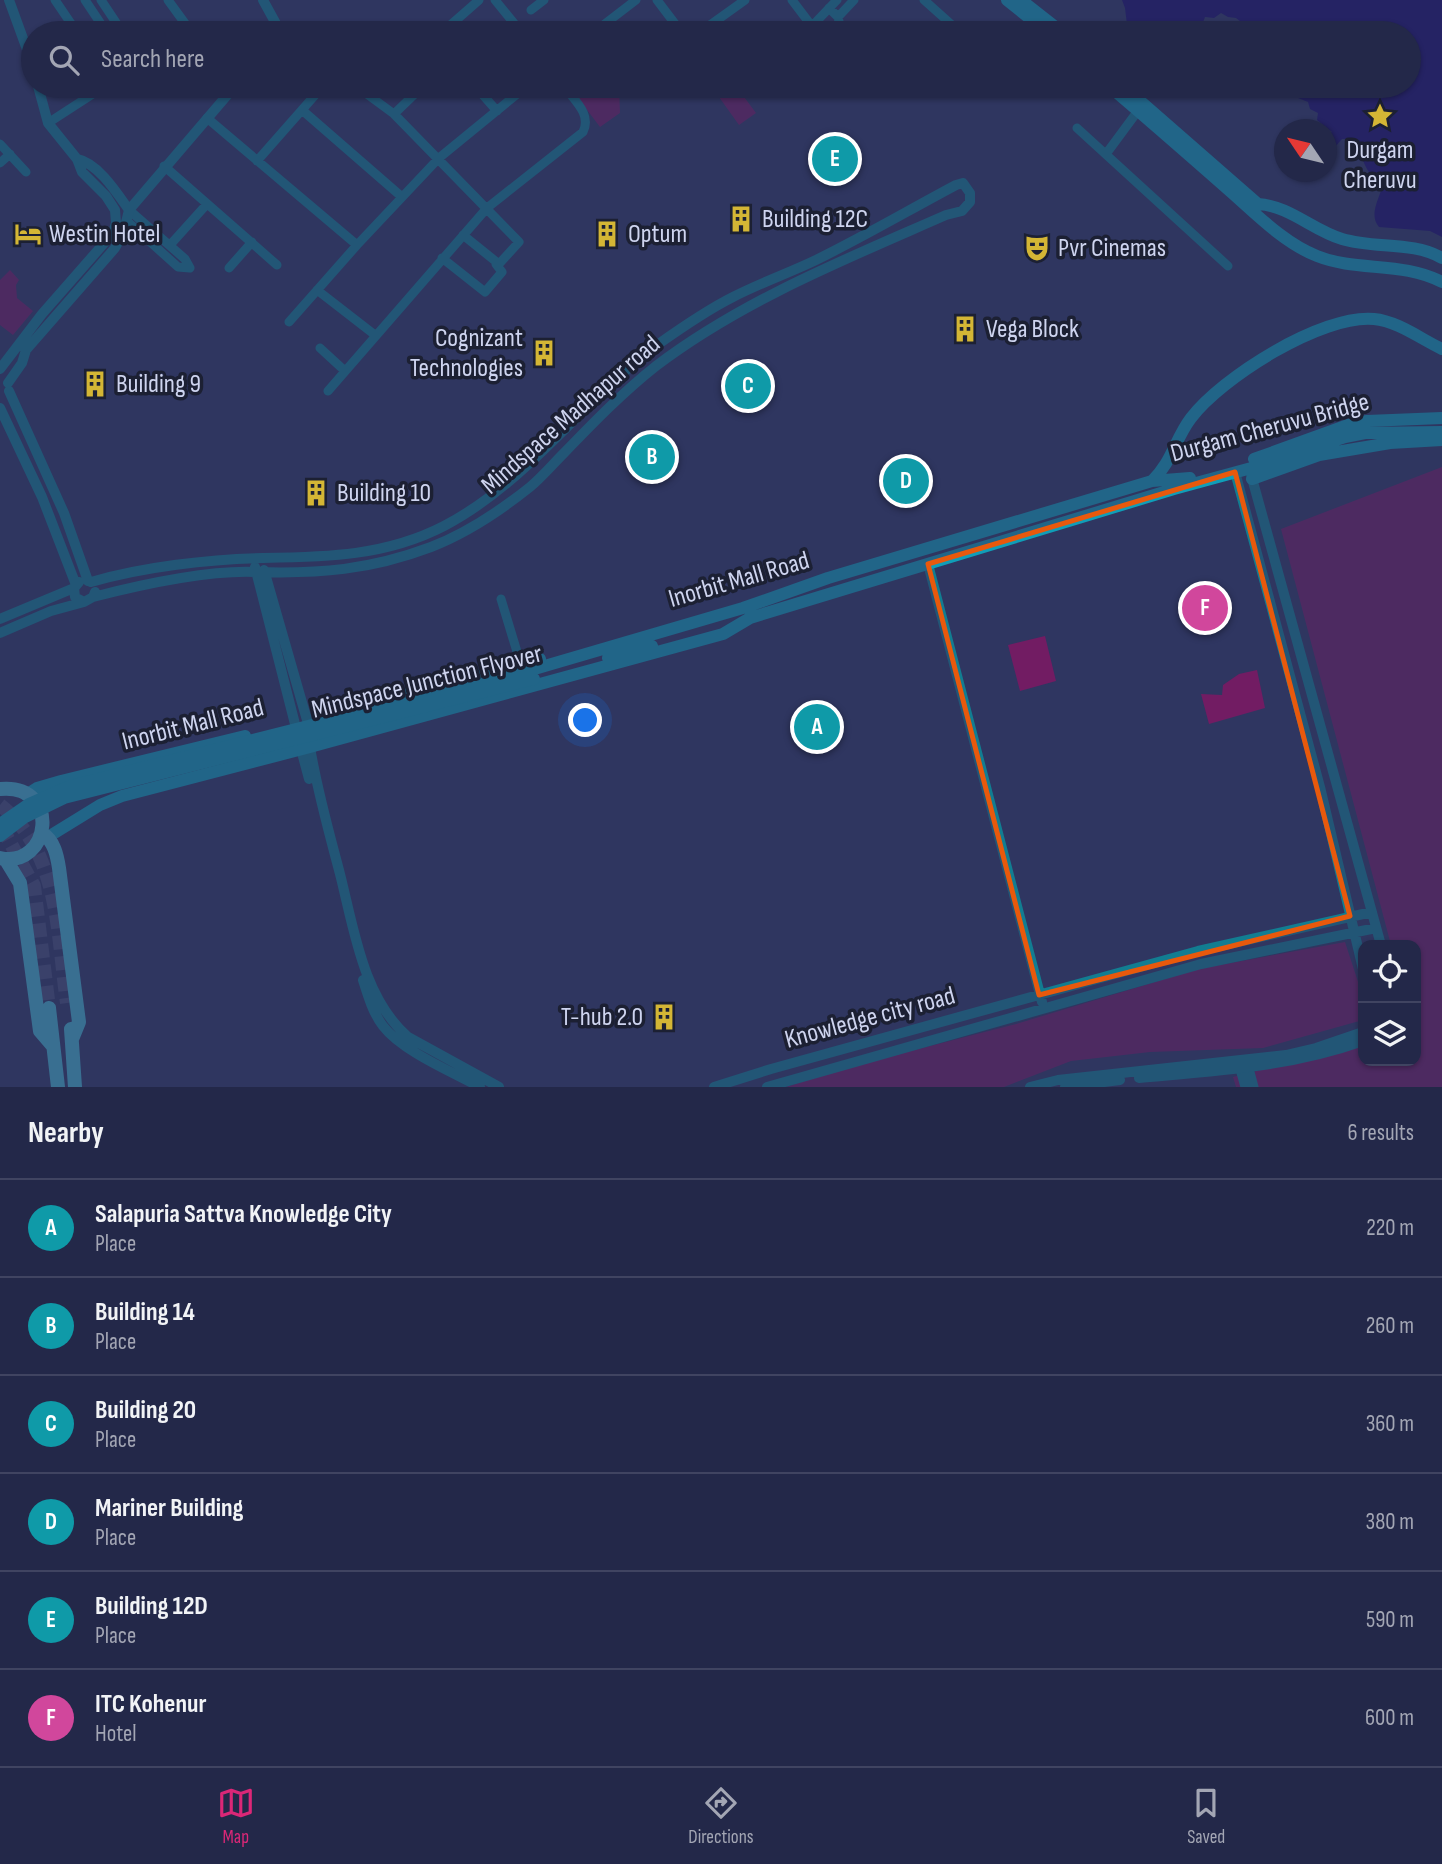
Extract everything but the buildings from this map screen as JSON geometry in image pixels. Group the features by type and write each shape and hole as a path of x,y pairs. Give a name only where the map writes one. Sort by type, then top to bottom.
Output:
{"main road":[{"path":"1007,0 1033,21"},
{"path":"1021,0 1048,21"},
{"path":"1127,98 1258,204 1286,209 1327,233 1344,239 1422,249 1442,258"},
{"path":"1133,98 1263,220 1315,256 1347,264 1419,272 1442,282"},
{"path":"1152,481 1164,470 1191,419 1204,404 1259,360 1310,335 1351,321 1377,319 1442,349"},
{"name":"Durgam Cheruvu Bridge","path":"1152,481 1190,478 1359,423 1442,418"},
{"name":"Durgam Cheruvu Bridge","path":"1212,479 1235,472 1251,473 1345,437 1365,433 1442,432"},
{"path":"1251,473 1319,455 1390,443 1442,440"},
{"name":"Inorbit Mall Road","path":"746,613 928,564 1212,479"},
{"name":"Inorbit Mall Road","path":"44,837 100,805 122,796 723,634 746,613 828,578 1152,481"},
{"name":"Mindspace Junction Flyover","path":"0,836 25,817 64,798 746,613"},
{"name":"Inorbit Mall Road","path":"26,794 61,781 460,680 529,671"},
{"name":"Mindspace Junction Flyover","path":"0,824 29,804 70,786 529,671"},
{"path":"460,680 466,704"},
{"path":"182,751 187,778"},
{"path":"1,789 26,794 38,806 43,816 46,846 54,870 59,874 79,1022 72,1039"},
{"path":"44,837 21,856 1,859 20,883 40,1031 52,1045"},
{"path":"67,1003 75,1087"},
{"path":"49,1008 58,1087"}],"street":[{"path":"9,0 21,31"},
{"path":"55,0 69,21"},
{"path":"85,0 99,21"},
{"path":"101,0 115,21"},
{"path":"168,0 183,21"},
{"path":"263,0 274,21"},
{"path":"455,21 479,0"},
{"path":"531,10 544,0"},
{"path":"657,0 673,21"},
{"path":"716,21 745,0"},
{"path":"792,0 809,21"},
{"path":"820,21 837,0"},
{"path":"838,17 854,0"},
{"path":"924,0 947,21"},
{"path":"498,1 513,21"},
{"path":"608,21 632,1"},
{"path":"829,8 839,21"},
{"path":"0,369 42,314 116,237 115,210 106,196 82,172 77,159 48,123 41,98"},
{"path":"48,123 87,98"},
{"path":"0,401 5,399 6,383 22,363 26,350 104,262 128,215 164,166 223,98"},
{"path":"257,161 312,98"},
{"path":"372,98 394,114 439,158 519,242 499,264 462,236"},
{"path":"394,114 411,98"},
{"path":"486,98 497,111"},
{"path":"289,322 439,158 513,98"},
{"path":"328,391 487,208 583,132 586,126 583,111 573,98"},
{"path":"1106,154 1141,107"},
{"path":"302,110 402,197"},
{"path":"207,118 357,245"},
{"path":"1077,128 1228,266"},
{"path":"0,144 26,172"},
{"path":"0,163 10,154"},
{"path":"77,159 90,163 128,215 178,267 190,268 185,259 170,245 128,215"},
{"path":"164,166 277,265"},
{"name":"Mindspace Madhapur road","path":"0,633 51,611 133,587 187,578 352,569 371,566 420,550 479,523 531,486 595,422 657,366 727,318 821,271 946,215 962,211 970,202 970,193 963,183 956,185 817,260 732,297 625,369 520,474 500,491 444,526 405,542 327,558 199,563 89,582"},
{"path":"170,245 207,204"},
{"path":"442,258 487,291 502,270 462,236"},
{"path":"229,268 252,242"},
{"path":"817,260 821,271"},
{"path":"317,290 375,335"},
{"path":"320,348 345,371"},
{"path":"0,408 42,497 75,587 75,597 88,600 95,589 89,582 64,513 6,383"},
{"path":"1235,472 1320,787 1358,949"},
{"path":"1251,473 1380,940"},
{"name":"Mindspace Madhapur road","path":"520,474 531,486"},
{"path":"258,559 301,722"},
{"path":"928,564 1044,1008"},
{"path":"0,618 75,587 78,582 89,582"},
{"path":"501,599 529,671"},
{"path":"306,748 319,808 373,989 395,1025 408,1037 480,1087"},
{"name":"Knowledge city road","path":"714,1087 1198,951 1371,912"},
{"name":"Knowledge city road","path":"767,1087 1201,964 1376,928"},
{"path":"1030,1087 1058,1080 1243,1064 1316,1048 1358,1034"},
{"path":"1065,1087 1325,1054 1358,1043"},
{"path":"1243,1064 1245,1087"},
{"path":"1243,1064 1254,1087"},
{"path":"449,1066 499,1087"}],"highlighted area":[{"path":"1235,472 1350,916 1039,995 928,564"}],"shaded area":[{"name":"Durgam Cheruvu","path":"1122,0 1442,0 1442,237 1430,231 1379,227 1375,211 1383,184 1370,174 1348,139 1342,139 1337,145 1337,119 1317,119 1318,113 1310,109 1308,102 1298,98 1421,98 1421,21 1240,21 1221,13 1214,18 1205,17 1204,21 1127,21"},
{"path":"578,98 619,98 620,113 600,127"},
{"path":"720,98 745,98 756,113 739,125"},
{"path":"10,270 19,280 16,285 17,298 33,311 13,335 0,325 0,280"},
{"path":"1442,467 1442,1087 1236,1087 1233,1077 1358,1045 1358,1066 1421,1066 1421,940 1390,940 1281,529"},
{"path":"1045,636 1056,681 1020,691 1008,645"},
{"path":"1257,670 1265,708 1209,724 1201,694 1222,695 1223,685 1239,674"},
{"path":"1345,942 1358,982 1358,1021 1263,1048 1150,1052 1071,1061 1004,1087 786,1087 852,1066 1016,1024 1198,969"}],"tunnel":[{"path":"0,805 20,824 45,870 57,922 67,1003"},
{"path":"0,828 34,886 49,1008"}],"place":[{"name":"Durgam Cheruvu","path":"1380,116"},
{"name":"Building 12D","path":"835,159"},
{"name":"Building 12C","path":"741,219"},
{"name":"Westin Hotel","path":"28,234"},
{"name":"Optum","path":"607,234"},
{"name":"Pvr Cinemas","path":"1037,248"},
{"name":"Vega Block","path":"965,329"},
{"name":"Cognizant Technologies","path":"544,353"},
{"name":"Building 9","path":"95,384"},
{"name":"Building 20","path":"748,386"},
{"name":"Building 14","path":"652,457"},
{"name":"Mariner Building","path":"906,481"},
{"name":"Building 10","path":"316,493"},
{"name":"ITC Kohenur","path":"1205,608"},
{"name":"Salapuria Sattva Knowledge City","path":"817,727"},
{"name":"T-hub 2.0","path":"664,1017"}]}
